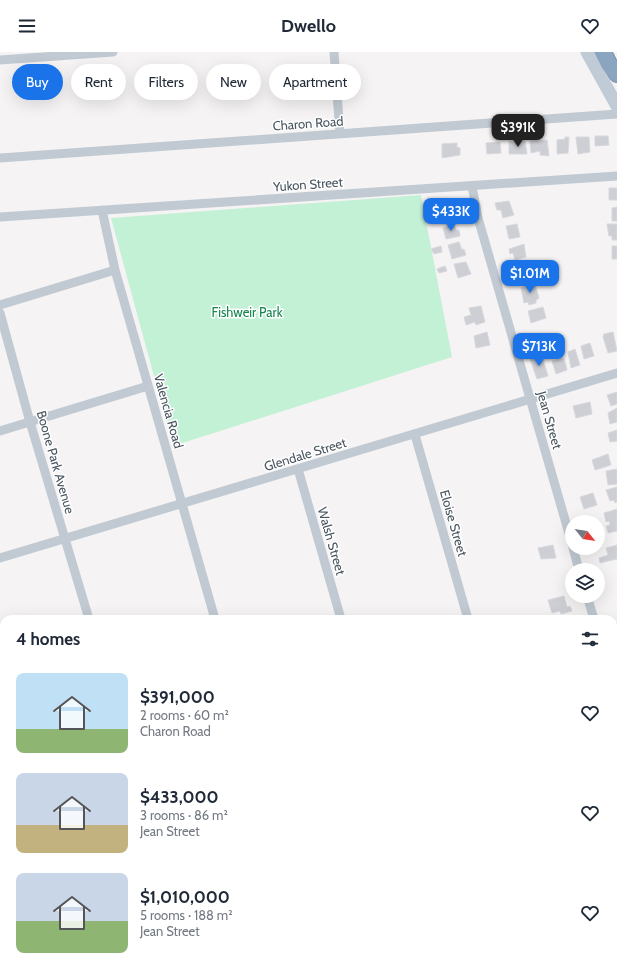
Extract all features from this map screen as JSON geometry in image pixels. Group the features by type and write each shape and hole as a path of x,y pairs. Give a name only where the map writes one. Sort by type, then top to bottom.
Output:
{"highway":[{"path":"603,52 609,64 617,74"}],"street":[{"path":"0,60 113,52"},
{"path":"334,52 340,134"},
{"path":"587,52 617,106"},
{"name":"Charon Road","path":"0,158 617,114"},
{"name":"Yukon Street","path":"0,217 617,176"},
{"name":"Jean Street","path":"472,186 478,218 565,519"},
{"name":"Valencia Road","path":"102,210 115,270 214,615"},
{"path":"0,305 115,270"},
{"name":"Boone Park Avenue","path":"0,312 30,422 88,615"},
{"name":"Glendale Street","path":"0,558 415,435 617,373"},
{"path":"0,431 148,386"},
{"name":"Eloise Street","path":"415,435 467,615"},
{"name":"Walsh Street","path":"298,469 341,615"},
{"path":"589,603 593,615"}],"green space":[{"name":"Fishweir Park","path":"421,195 452,357 173,446 111,218"}],"building":[{"path":"595,136 608,136 609,145 595,146"},
{"path":"565,137 569,137 568,153 557,154 557,140 565,139"},
{"path":"576,137 589,137 590,152 578,154"},
{"path":"547,140 549,156 540,155 540,151 531,153 530,141"},
{"path":"509,141 525,141 527,154 509,154"},
{"path":"500,142 501,153 487,154 486,143"},
{"path":"457,143 457,147 460,148 460,155 442,158 442,144"},
{"path":"609,188 617,188 617,200 609,200"},
{"path":"446,200 448,208 452,207 454,213 437,218 433,204"},
{"path":"509,201 514,215 503,218 501,210 497,210 495,203"},
{"path":"617,207 617,221 612,221 612,208"},
{"path":"454,224 456,230 459,230 460,236 446,239 443,228"},
{"path":"517,224 520,237 509,239 506,226"},
{"path":"607,224 617,224 617,240 612,240 612,236 609,236"},
{"path":"459,242 466,255 452,259 448,245"},
{"path":"524,244 526,257 515,260 513,253 510,254 509,249"},
{"path":"441,246 442,252 434,254 431,249"},
{"path":"612,246 617,246 617,259 612,259"},
{"path":"466,262 471,274 458,278 454,264"},
{"path":"529,263 530,266 532,265 533,271 531,272 533,280 523,283 520,276 517,277 516,271 522,269 521,265"},
{"path":"445,266 447,271 439,273 437,269"},
{"path":"535,284 539,298 536,300 536,303 529,305 528,302 524,303 521,288"},
{"path":"481,306 485,322 476,325 475,322 466,325 464,317 471,315 469,308"},
{"path":"543,307 546,318 531,323 528,311"},
{"path":"487,332 490,345 476,348 474,336"},
{"path":"613,332 617,351 608,353 603,337 604,334"},
{"path":"590,343 594,356 584,359 581,346"},
{"path":"575,349 580,365 571,368 568,352"},
{"path":"534,354 535,358 542,356 548,376 537,379 529,356"},
{"path":"564,358 567,370 556,374 552,361"},
{"path":"617,392 617,404 611,406 607,395"},
{"path":"590,402 592,414 576,418 573,406"},
{"path":"617,408 617,422 610,424 608,413"},
{"path":"617,430 617,441 610,442 608,433"},
{"path":"608,454 611,465 595,470 592,460"},
{"path":"617,469 617,484 608,485 606,471"},
{"path":"617,487 617,502 615,503 614,500 610,501 606,490"},
{"path":"593,493 597,505 584,509 580,497"},
{"path":"617,509 617,531 608,533 606,526 610,525 609,521 606,522 604,513"},
{"path":"553,545 556,558 541,559 538,548"},
{"path":"617,545 617,559 600,563 599,558 608,555 606,548"},
{"path":"564,596 567,607 570,606 572,611 561,614 560,611 552,613 548,600"}]}
